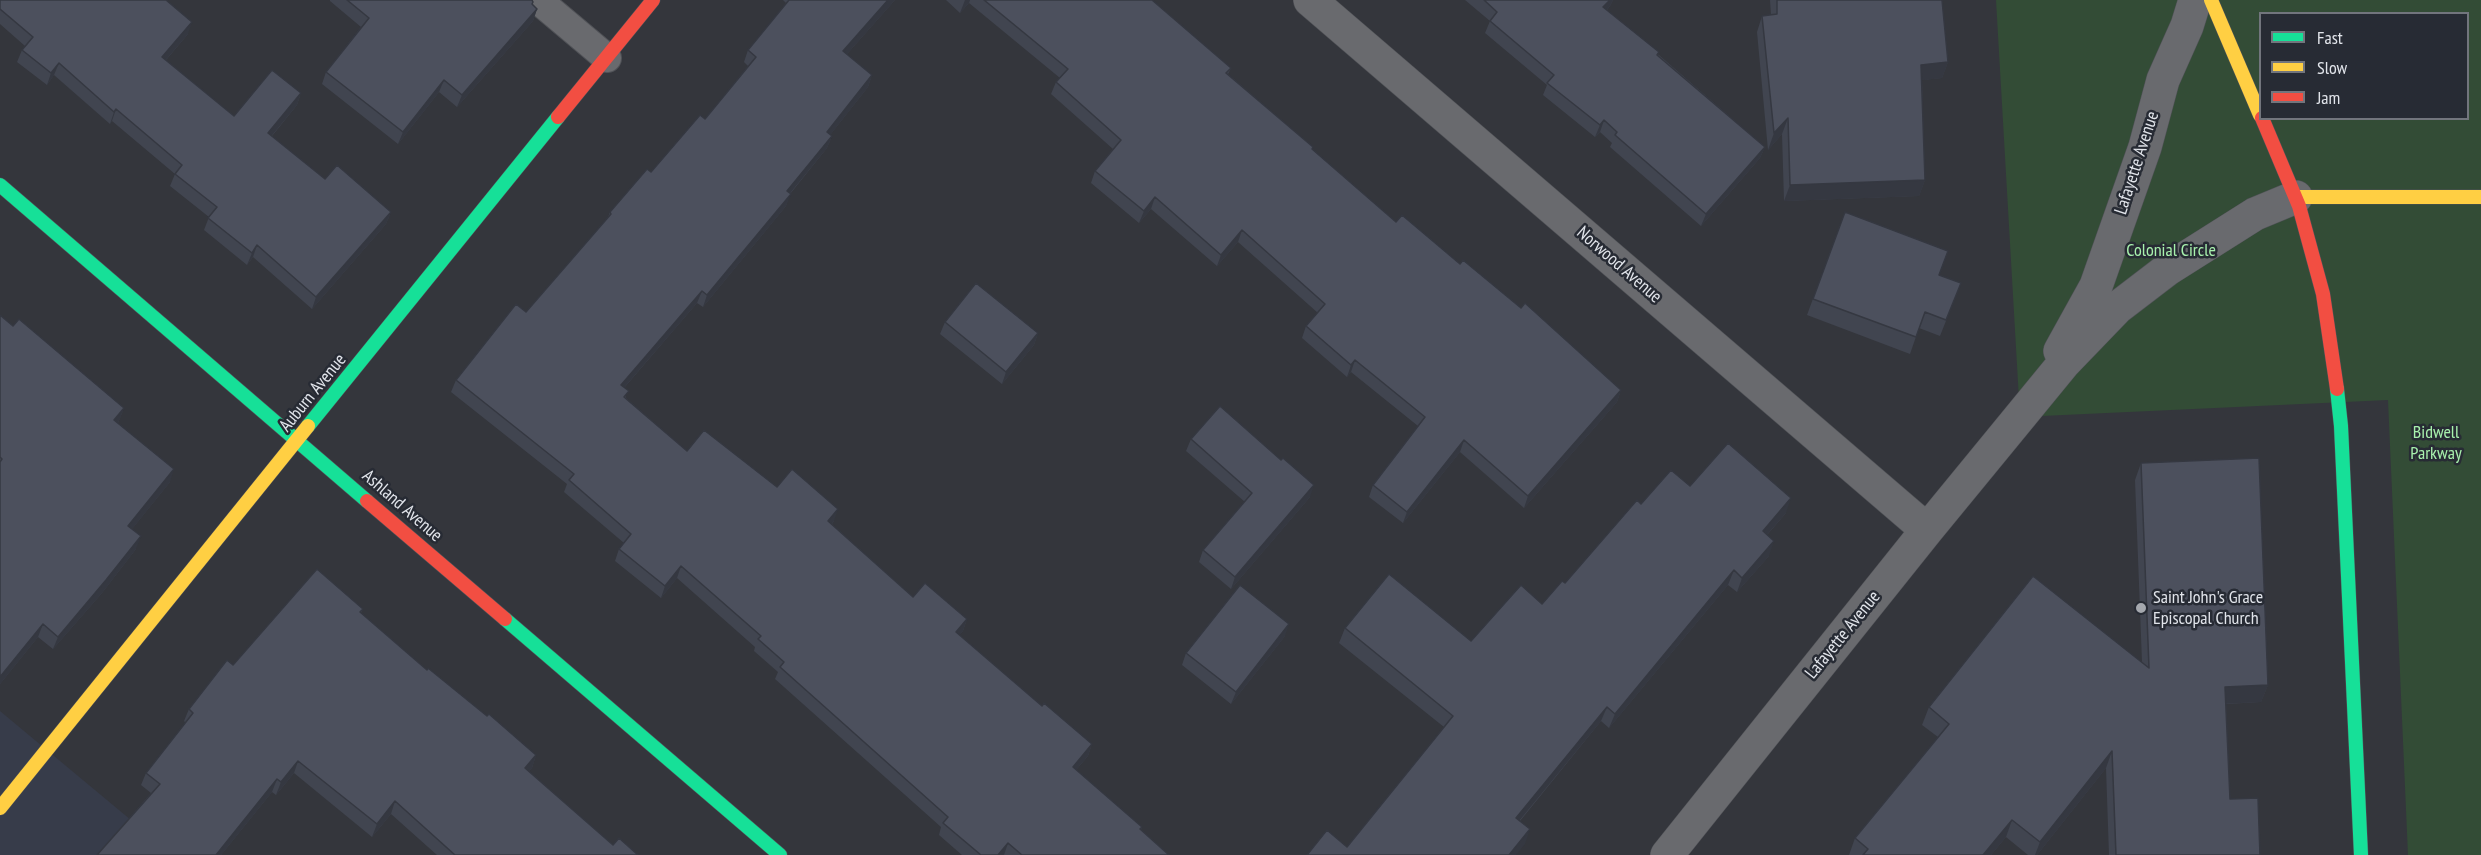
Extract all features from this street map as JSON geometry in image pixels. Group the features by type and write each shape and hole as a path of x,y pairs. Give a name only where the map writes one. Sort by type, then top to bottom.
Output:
{"street":[{"name":"Auburn Avenue","path":"0,808 653,0"},
{"name":"Norwood Avenue","path":"1310,0 1927,530"},
{"name":"Lafayette Avenue","path":"2020,417 2096,286 2145,147 2163,80 2187,26 2195,0"},
{"path":"2211,0 2259,112"},
{"path":"2262,120 2296,196 2323,294 2333,351 2341,426 2361,855"},
{"name":"Ashland Avenue","path":"0,185 780,855"},
{"name":"Lafayette Avenue","path":"1667,855 2064,363 2117,308 2168,269 2255,214 2296,196"},
{"path":"2296,196 2481,197"}],"lane":[{"path":"538,0 607,58"}],"shaded area":[{"path":"0,711 173,855 0,855"}],"green space":[{"name":"Colonial Circle","path":"1996,0 2481,0 2481,855 2408,855 2388,400 2020,417"}],"building":[{"path":"0,0 166,0 192,22 162,57 234,116 272,70 301,93 268,133 325,179 337,165 391,212 316,297 257,245 252,253 208,218 217,207 175,174 182,165 116,109 114,112 59,63 51,73 22,50 33,37 0,9"},
{"path":"347,0 532,0 532,4 537,9 462,95 444,80 403,132 326,72 369,18"},
{"path":"789,0 888,0 843,51 872,75 827,132 832,136 787,191 791,194 707,295 702,291 621,385 629,391 624,397 687,451 704,430 777,487 792,469 838,509 828,521 913,597 925,583 967,619 956,632 1042,706 1044,703 1092,744 1073,767 1142,827 1140,829 1169,855 1022,855 1008,843 998,855 981,855 943,823 948,817 780,667 784,662 758,639 761,636 681,566 665,586 619,549 631,534 569,480 574,474 456,380 516,304 526,312 647,169 651,172 700,115 705,119 756,57 748,50"},
{"path":"984,0 1152,0 1231,68 1226,73 1396,222 1402,215 1460,264 1463,260 1521,308 1525,303 1621,390 1528,496 1464,440 1407,512 1373,485 1425,417 1355,360 1351,365 1306,326 1325,304 1242,230 1221,255 1155,197 1144,211 1095,171 1121,140 1056,82 1068,69"},
{"path":"1484,0 1610,0 1603,7 1659,52 1657,55 1765,147 1706,214 1615,135 1617,132 1604,120 1600,125 1547,83 1554,75 1490,21 1497,12"},
{"path":"1777,0 1942,0 1948,62 1921,65 1925,180 1790,185 1788,118 1774,133 1762,16 1777,14"},
{"path":"1845,212 1948,251 1939,275 1961,283 1946,320 1925,312 1916,337 1813,299"},
{"path":"976,283 1038,333 1006,372 945,322"},
{"path":"0,315 13,326 19,319 124,408 114,420 174,469 128,526 141,536 106,580 58,637 43,624 0,677 0,462 2,459 0,457"},
{"path":"1220,406 1281,460 1283,458 1314,485 1235,577 1203,550 1252,493 1191,439"},
{"path":"1728,443 1791,498 1763,531 1774,541 1742,578 1734,570 1615,714 1607,707 1516,818 1530,829 1509,855 1307,855 1327,830 1347,847 1453,716 1345,628 1389,574 1471,641 1521,585 1542,604 1562,581 1565,583 1637,500 1641,504 1671,470 1690,486"},
{"path":"2259,458 2268,685 2225,687 2230,799 2258,798 2260,855 2116,855 2112,751 2040,842 2012,820 1983,855 1863,855 1868,849 1855,838 1949,724 1929,707 2033,576 2149,668 2141,463"},
{"path":"317,569 363,609 360,612 427,670 428,668 487,716 489,714 536,755 525,768 613,845 619,838 638,855 455,855 395,801 377,824 298,761 281,782 277,779 216,855 97,855 160,784 146,773 193,713 189,709 227,660 233,665"},
{"path":"1240,585 1289,624 1236,692 1186,653"}],"traffic: fast":[{"path":"308,426 558,117"},
{"path":"0,185 367,501"},
{"path":"2337,389 2341,426 2361,855"},
{"path":"505,619 780,855"}],"traffic: slow":[{"path":"2211,0 2259,113"},
{"path":"2296,197 2481,197"},
{"path":"0,808 308,426"}],"traffic: jam":[{"path":"558,117 653,0"},
{"path":"2263,120 2299,206 2323,294 2337,389"},
{"path":"367,501 505,619"}],"place":[{"name":"Saint John's Grace Episcopal Church","path":"2141,608"}],"park label":[{"name":"Bidwell Parkway","path":"2436,443"}]}
